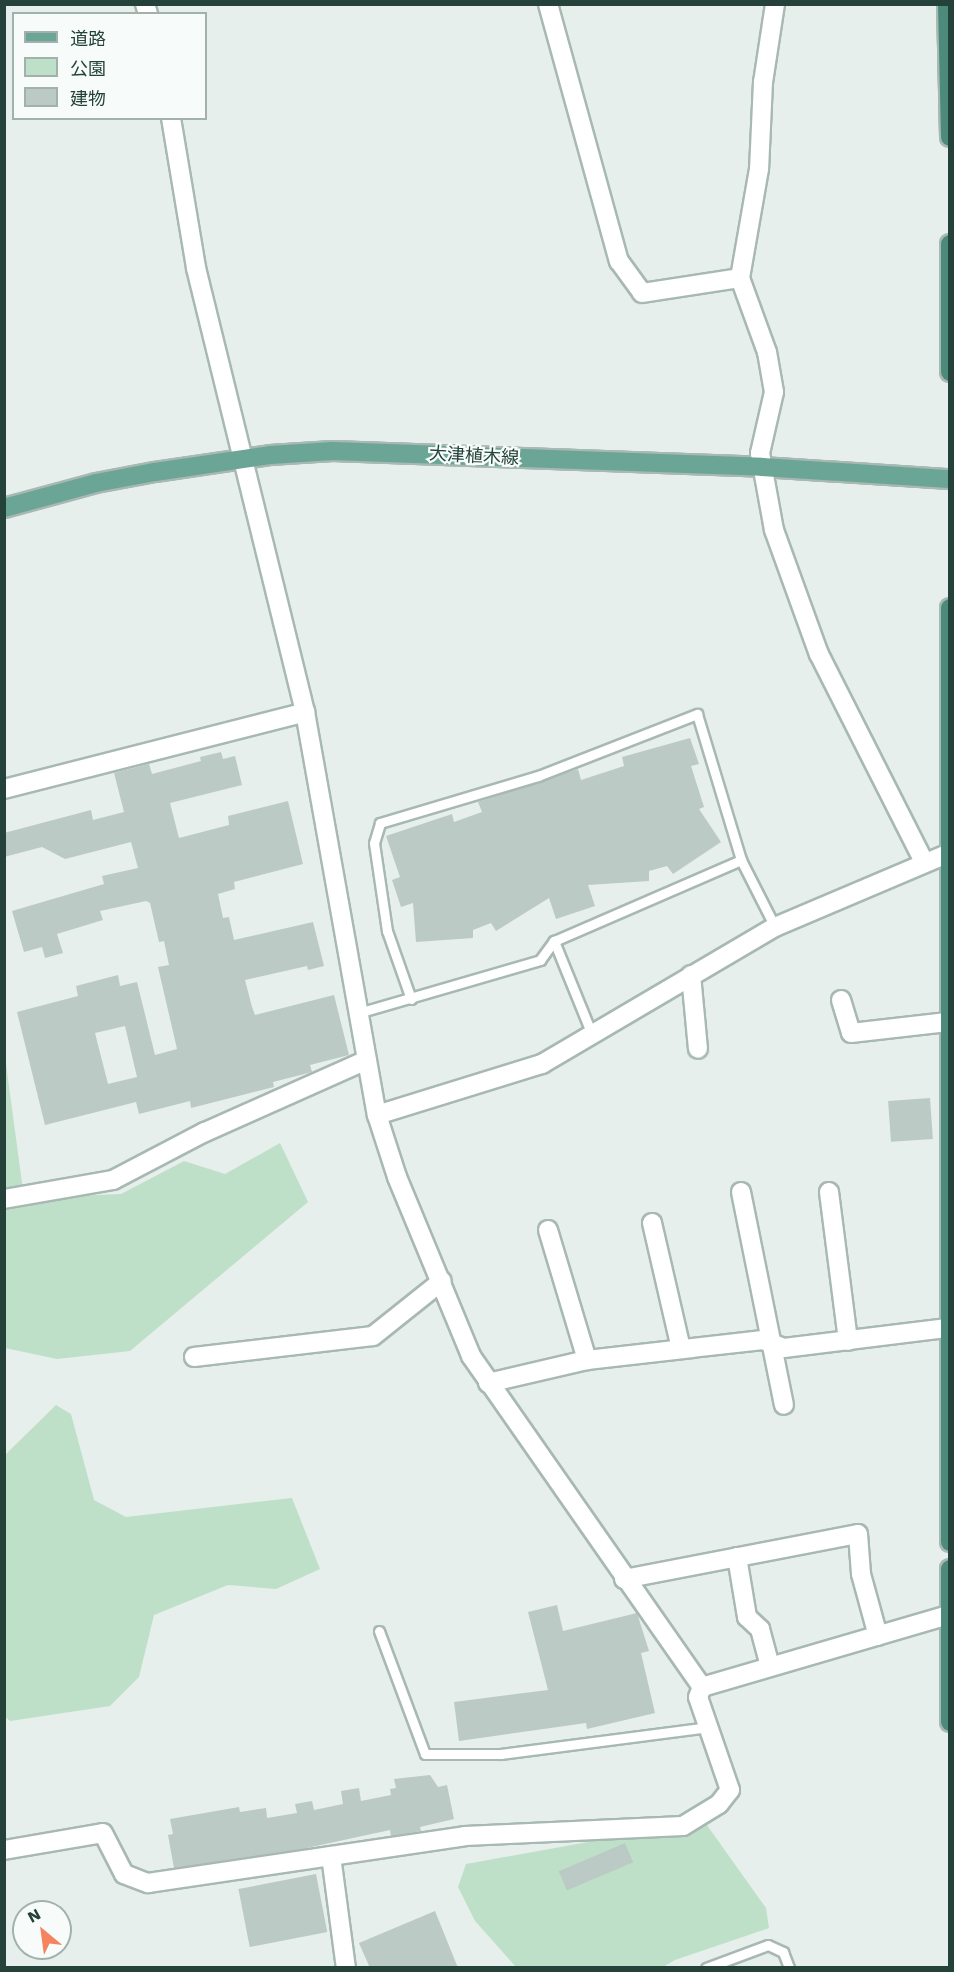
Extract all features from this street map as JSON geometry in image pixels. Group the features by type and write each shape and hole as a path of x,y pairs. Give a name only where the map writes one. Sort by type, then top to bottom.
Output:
{"highway":[{"path":"947,4 950,136"},
{"path":"950,244 950,372"},
{"path":"950,608 947,854 950,1542"},
{"path":"950,1569 950,1722"}],"main road":[{"name":"大津植木線","path":"4,508 96,483 245,458 344,451 762,467 950,479"}],"street":[{"path":"548,4 610,233 619,261 630,277 642,293 740,278"},
{"path":"775,4 763,82 759,169 740,278 767,352 774,392 761,434 762,467 774,530 819,654 924,862"},
{"path":"171,120 196,268 245,458 305,712 377,1115 397,1177 442,1281 471,1356 624,1579 702,1686"},
{"path":"4,789 305,712"},
{"path":"377,1115 542,1064 593,1037 691,975 776,927 947,854"},
{"path":"691,975 698,1049"},
{"path":"841,1000 851,1033 947,1022"},
{"path":"4,1199 113,1180 205,1132 367,1060"},
{"path":"741,1192 784,1405"},
{"path":"829,1192 848,1341"},
{"path":"652,1223 681,1349"},
{"path":"548,1230 587,1360"},
{"path":"194,1357 373,1336 442,1281"},
{"path":"488,1383 587,1360 763,1340 784,1348 948,1329"},
{"path":"624,1579 858,1534 861,1575 878,1636"},
{"path":"737,1557 747,1617 760,1629 770,1667"},
{"path":"702,1686 949,1615"},
{"path":"4,1850 103,1833 124,1874 148,1883 465,1836 683,1826 719,1804 730,1790 698,1697 702,1686"},
{"path":"331,1856 346,1968"}],"lane":[{"path":"411,999 387,931 374,843 380,823 538,776 697,714 741,860 776,927"},
{"path":"358,1013 540,960 554,940 741,860"},
{"path":"554,940 593,1037"},
{"path":"379,1631 425,1754 501,1754 708,1727"},
{"path":"706,1968 768,1945 783,1952 789,1968"}],"green space":[{"path":"4,1049 24,1198 121,1194 184,1161 225,1174 280,1143 308,1202 130,1351 57,1359 5,1348"},
{"path":"56,1405 71,1414 94,1500 126,1517 292,1498 320,1569 276,1589 228,1585 154,1615 139,1677 110,1706 10,1721 4,1716 5,1455"},
{"path":"704,1821 766,1908 769,1928 675,1960 663,1967 516,1967 475,1921 458,1887 466,1864"}],"building":[{"path":"690,738 699,764 691,766 704,807 699,809 721,842 673,874 667,866 649,871 649,881 588,885 595,906 556,919 549,898 496,931 491,923 473,930 473,938 416,942 413,903 401,907 392,880 400,877 386,836 452,814 454,822 482,812 478,802 578,769 581,780 624,766 622,757"},
{"path":"221,752 223,759 235,756 242,785 170,803 179,838 229,825 228,816 288,801 303,864 234,882 235,889 218,894 223,918 229,917 234,940 313,922 324,966 308,970 307,966 245,980 255,1015 334,995 349,1055 310,1065 312,1072 273,1082 274,1087 191,1108 190,1101 139,1114 136,1102 45,1125 17,1012 78,996 76,986 118,975 120,986 137,982 155,1055 177,1049 158,967 169,965 164,941 159,942 150,903 146,901 100,911 103,920 57,934 63,953 45,958 42,947 24,952 12,911 104,884 102,876 138,868 131,842 65,859 42,847 4,857 4,833 91,810 93,820 124,812 114,773 149,764 152,774 201,761 200,757","holes":["125,1026 137,1077 108,1084 95,1033"]},
{"path":"930,1098 933,1139 891,1142 888,1101"},
{"path":"557,1605 563,1631 637,1613 649,1651 641,1653 655,1713 587,1729 586,1723 459,1741 454,1702 548,1690 528,1612"},
{"path":"430,1775 438,1787 447,1785 454,1819 420,1827 421,1831 391,1836 390,1830 302,1849 174,1868 168,1835 173,1834 170,1819 239,1807 240,1812 266,1808 267,1818 297,1813 295,1804 312,1801 314,1810 343,1804 341,1791 359,1788 361,1801 391,1795 390,1789 396,1788 394,1779"},
{"path":"625,1843 633,1862 567,1890 559,1871"},
{"path":"316,1874 327,1932 250,1947 238,1889"},
{"path":"435,1911 458,1968 370,1968 359,1943"}]}
